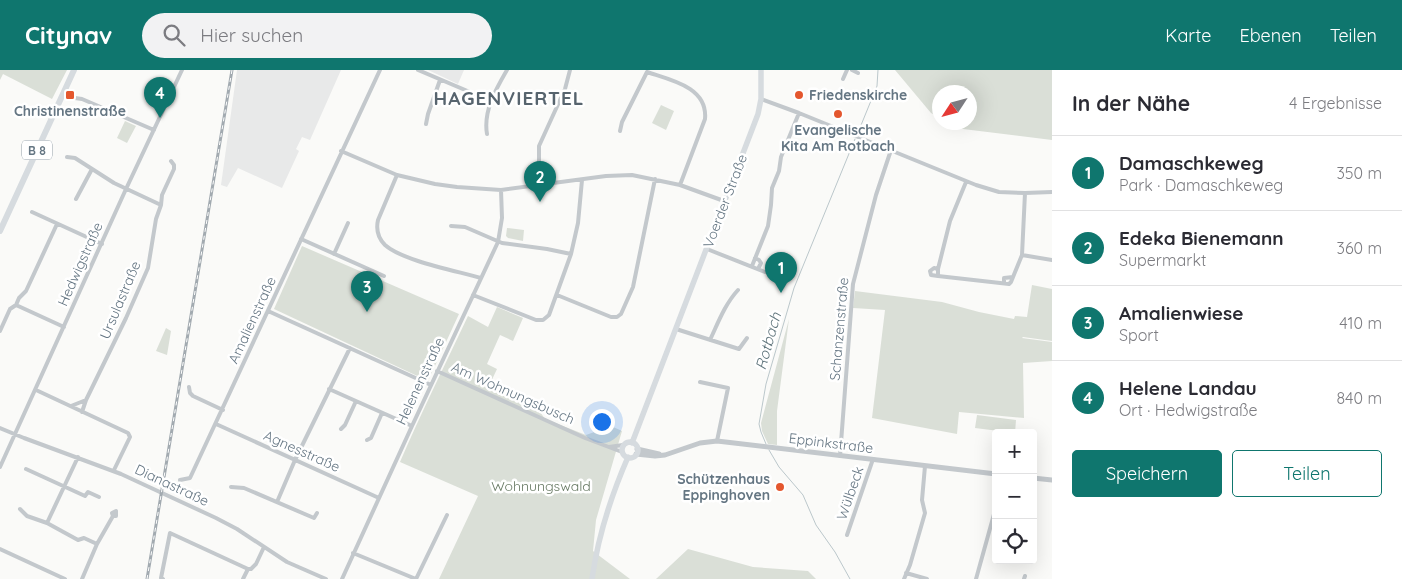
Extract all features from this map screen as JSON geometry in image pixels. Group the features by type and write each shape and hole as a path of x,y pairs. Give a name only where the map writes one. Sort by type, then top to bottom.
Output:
{"main road":[{"name":"B 8","path":"0,231 74,70"},
{"name":"Voerder Straße","path":"632,443 758,114 761,99 761,70"},
{"path":"627,442 636,445 637,451 632,457 628,457 623,449 627,442"},
{"path":"592,579 600,534 628,457"}],"street":[{"name":"Hedwigstraße","path":"0,467 182,70"},
{"name":"Amalienstraße","path":"180,480 190,478 380,70"},
{"path":"418,70 491,101"},
{"path":"487,134 485,124 491,101 507,70"},
{"path":"539,185 539,146 565,90 570,70"},
{"path":"843,79 847,70"},
{"path":"852,70 858,73"},
{"path":"620,131 622,122 648,71 695,92 706,112 705,119 680,185"},
{"path":"426,124 440,80"},
{"path":"75,98 82,99 154,130"},
{"path":"761,99 891,150 966,182 999,192 1052,192"},
{"path":"752,266 768,226 772,205 772,188 779,171 781,157 799,113"},
{"name":"Schanzenstraße","path":"840,456 853,284 876,194 891,150"},
{"path":"341,151 397,175 457,187 501,190 606,176 632,175 680,185 724,201"},
{"path":"67,157 75,158 105,178 161,205"},
{"name":"Ursulastraße","path":"82,412 148,268 162,195 174,169 171,161"},
{"path":"76,199 92,169"},
{"path":"397,175 377,225 378,233 385,245 417,261 481,278"},
{"path":"557,295 612,317 617,317 621,314 633,287 655,179"},
{"path":"473,295 536,320 543,320 549,315 571,254 578,223 582,180"},
{"path":"938,276 950,221 966,182"},
{"name":"Helenenstraße","path":"342,579 498,242 502,218 501,190"},
{"path":"938,269 932,269 930,272 933,276 1004,283 1004,278 1014,277 1022,254 1025,193"},
{"path":"32,212 102,244"},
{"path":"334,254 348,223"},
{"path":"0,331 10,309 16,305 19,298 26,291 58,224"},
{"path":"451,226 465,227 498,242 571,254"},
{"path":"301,239 384,276"},
{"path":"706,249 766,272"},
{"path":"1022,254 1052,260"},
{"path":"755,258 761,263 758,269"},
{"path":"710,340 720,316 738,290"},
{"path":"16,305 64,327"},
{"path":"268,311 431,385"},
{"path":"676,329 739,349 747,338"},
{"path":"277,502 295,460 350,348"},
{"name":"Am Wohnungsbusch","path":"437,371 606,447 623,449"},
{"path":"700,382 728,388 718,441"},
{"path":"189,387 190,393 193,396 223,410"},
{"path":"329,389 412,426"},
{"path":"36,390 128,433 130,437 114,470"},
{"path":"71,406 86,400"},
{"path":"341,428 345,425 356,401"},
{"path":"367,440 371,438 382,413"},
{"name":"Agnesstraße","path":"216,424 379,498"},
{"name":"Dianastraße","path":"0,428 114,470 216,518 237,529 288,562 326,579"},
{"name":"Eppinkstraße","path":"637,451 655,456 665,455 700,443 718,441 992,474"},
{"path":"47,523 78,457"},
{"name":"Wülbeck","path":"847,535 874,460"},
{"path":"904,579 925,513 922,500 925,466"},
{"path":"26,469 85,496 88,492 99,497"},
{"path":"1037,478 1052,480"},
{"path":"231,487 244,488 314,518 317,513"},
{"path":"20,509 26,516 47,523 78,540 84,538 97,544"},
{"path":"353,553 416,579 447,515"},
{"path":"82,579 97,544 113,516"},
{"path":"976,579 993,519"},
{"path":"162,578 170,533 248,569"},
{"path":"244,579 248,569 251,569 256,564 264,547"},
{"path":"0,549 65,579"},
{"path":"906,573 927,579"}],"shaded area":[{"path":"237,70 341,70 310,140 302,137 296,149 299,151 282,188 238,168 227,187 221,185"},
{"path":"428,70 464,70 458,84"}],"green space":[{"path":"0,70 67,70 52,99 3,74 0,80"},
{"path":"895,70 1052,70 1052,140 971,130 977,130 977,85 932,85 931,113"},
{"path":"661,105 674,111 666,130 652,123"},
{"path":"125,121 136,126 127,143 117,138"},
{"path":"507,228 524,230 523,241 508,238 506,236"},
{"path":"302,246 459,314 428,381 274,309"},
{"path":"1032,285 1052,289 1052,341 1022,338 1052,342 1052,361 1023,363 1024,418 959,412 957,434 872,418 885,310 853,308 855,291 942,302 1014,319 1015,316 1027,317"},
{"name":"Wohnungswald","path":"497,307 523,318 513,341 500,335 487,364 497,369 489,386 538,409 545,419 586,435 611,426 622,431 596,520 593,551 630,579 439,579 478,496 400,462 468,316 488,327"},
{"path":"789,319 777,411 777,445 768,444 762,431 761,423"},
{"path":"166,328 171,331 167,355 156,351"},
{"path":"977,415 1016,420 1015,429 992,430 975,428"},
{"path":"688,549 753,567 808,571 816,579 656,579"}],"waterway":[{"name":"Rotbach","path":"857,135 877,86 878,70"},
{"name":"Rotbach","path":"766,444 759,424 766,384 794,288 855,139"},
{"name":"Rotbach","path":"769,450 779,467 803,495 816,525 835,552 850,579"}],"railway":[{"path":"147,579 232,70"}],"place":[{"name":"Christinenstraße","path":"70,95"},
{"name":"Friedenskirche","path":"799,95"},
{"name":"Evangelische Kita Am Rotbach","path":"838,114"},
{"name":"Helene Landau","path":"160,118"},
{"name":"Edeka Bienemann","path":"540,202"},
{"name":"Damaschkeweg","path":"781,293"},
{"name":"Amalienwiese","path":"367,312"},
{"name":"Schützenhaus Eppinghoven","path":"780,487"}],"district":[{"name":"HAGENVIERTEL","path":"509,98"}]}
